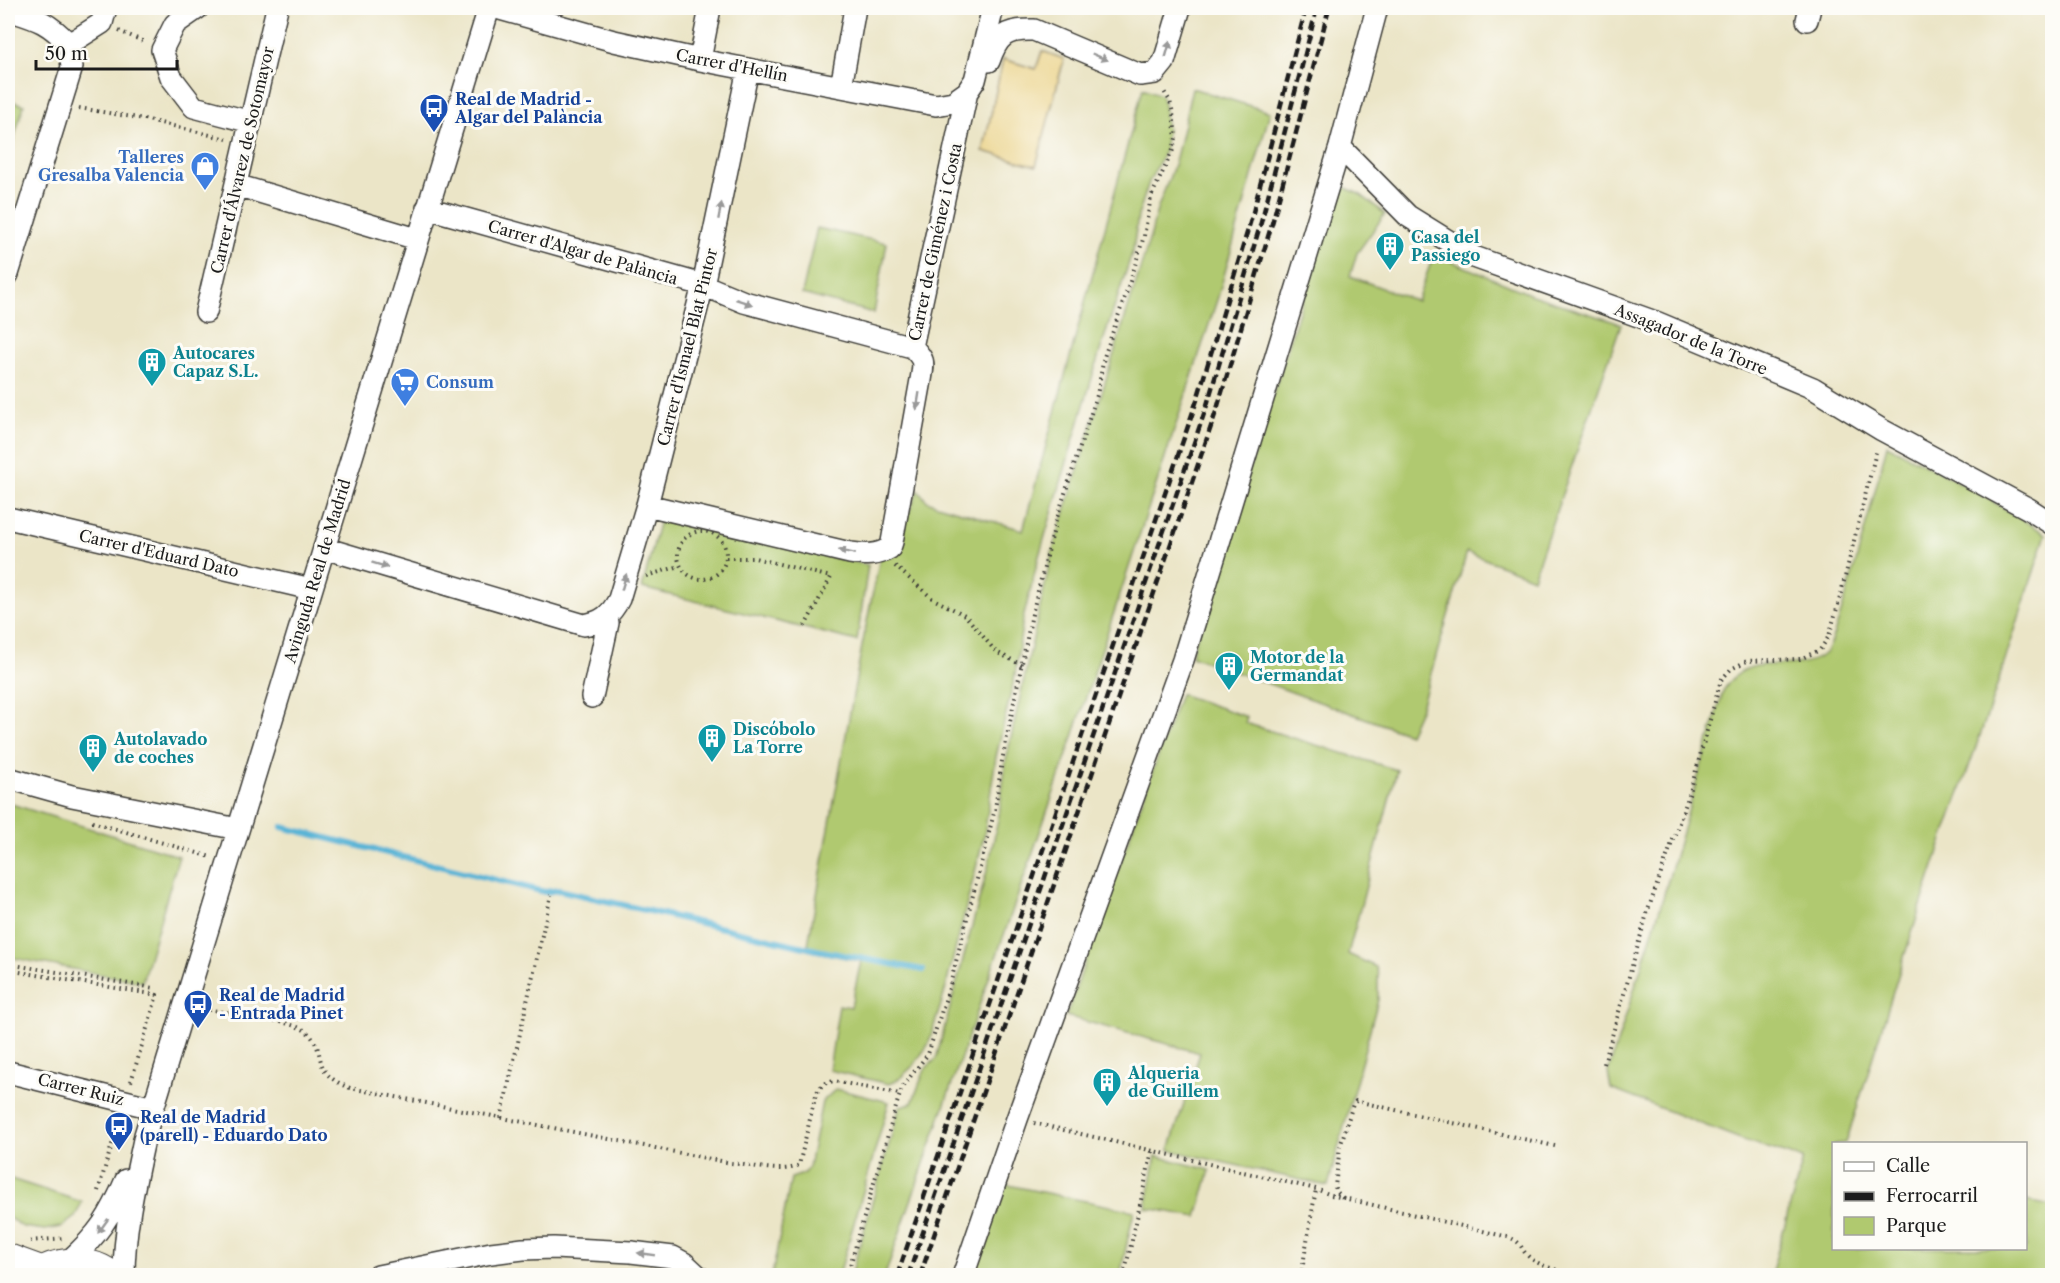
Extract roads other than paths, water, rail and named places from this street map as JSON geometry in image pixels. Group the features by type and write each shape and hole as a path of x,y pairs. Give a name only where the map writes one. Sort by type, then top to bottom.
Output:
{"main road":[{"path":"16,1249 36,1272 55,1263 68,1249 114,1275"}],"street":[{"path":"198,8 175,24 162,50 171,77 194,107 251,122"},
{"name":"Carrer d'Álvarez de Sotomayor","path":"206,312 278,8"},
{"name":"Avinguda Real de Madrid","path":"124,1275 128,1215 145,1135 489,8"},
{"name":"Carrer d'Hellín","path":"496,8 614,41 700,60 936,105 953,102 971,86"},
{"path":"700,60 710,8"},
{"path":"841,87 855,8"},
{"path":"995,8 1002,14 1025,22 1041,32 1140,75 1155,73 1164,62 1180,8"},
{"name":"Carrer de Giménez i Costa","path":"647,505 850,553 863,555 882,553 890,548 924,363 912,347 971,86 995,8"},
{"path":"963,1275 1183,660 1340,147 1377,8"},
{"path":"8,10 38,19 53,27 69,44 72,67 8,273"},
{"path":"69,44 104,15"},
{"path":"971,86 990,61 997,42 1002,36 1017,30 1041,32"},
{"name":"Carrer d'Ismael Blat Pintor","path":"592,698 608,623 605,619 614,610 647,505 703,285 748,69"},
{"name":"Assagador de la Torre","path":"1340,147 1408,216 1474,257 1658,323 1814,388 1882,430 2029,509 2052,524"},
{"path":"236,185 417,239"},
{"name":"Carrer d'Algar de Palància","path":"427,208 703,285 744,302 912,347"},
{"name":"Carrer d'Eduard Dato","path":"8,518 311,589"},
{"path":"324,548 569,622 584,625 605,619"},
{"path":"8,778 72,796 238,829"},
{"name":"Carrer Ruiz","path":"8,1072 153,1108"},
{"name":"Avinguda Real de Madrid","path":"68,1249 102,1229 113,1212 145,1135"},
{"path":"378,1275 491,1253 554,1248 632,1252 673,1257 698,1275"}],"waterway":[{"path":"282,827 545,892 559,890 817,950 923,970"}],"railway":[{"path":"897,1276 1197,400 1252,216 1306,8"},
{"path":"908,1276 1207,405 1262,219 1317,8"},
{"path":"920,1276 1217,409 1273,220 1329,8"}],"place":[{"name":"Real de Madrid - Algar del Palància","path":"434,134"},
{"name":"Talleres Gresalba Valencia","path":"205,192"},
{"name":"Casa del Passiego","path":"1390,272"},
{"name":"Autocares Capaz S.L.","path":"152,388"},
{"name":"Consum","path":"405,408"},
{"name":"Motor de la Germandat","path":"1229,692"},
{"name":"Discóbolo La Torre","path":"712,764"},
{"name":"Autolavado de coches","path":"93,774"},
{"name":"Real de Madrid - Entrada Pinet","path":"198,1030"},
{"name":"Alqueria de Guillem","path":"1107,1108"},
{"name":"Real de Madrid (parell) - Eduardo Dato","path":"119,1152"}]}
